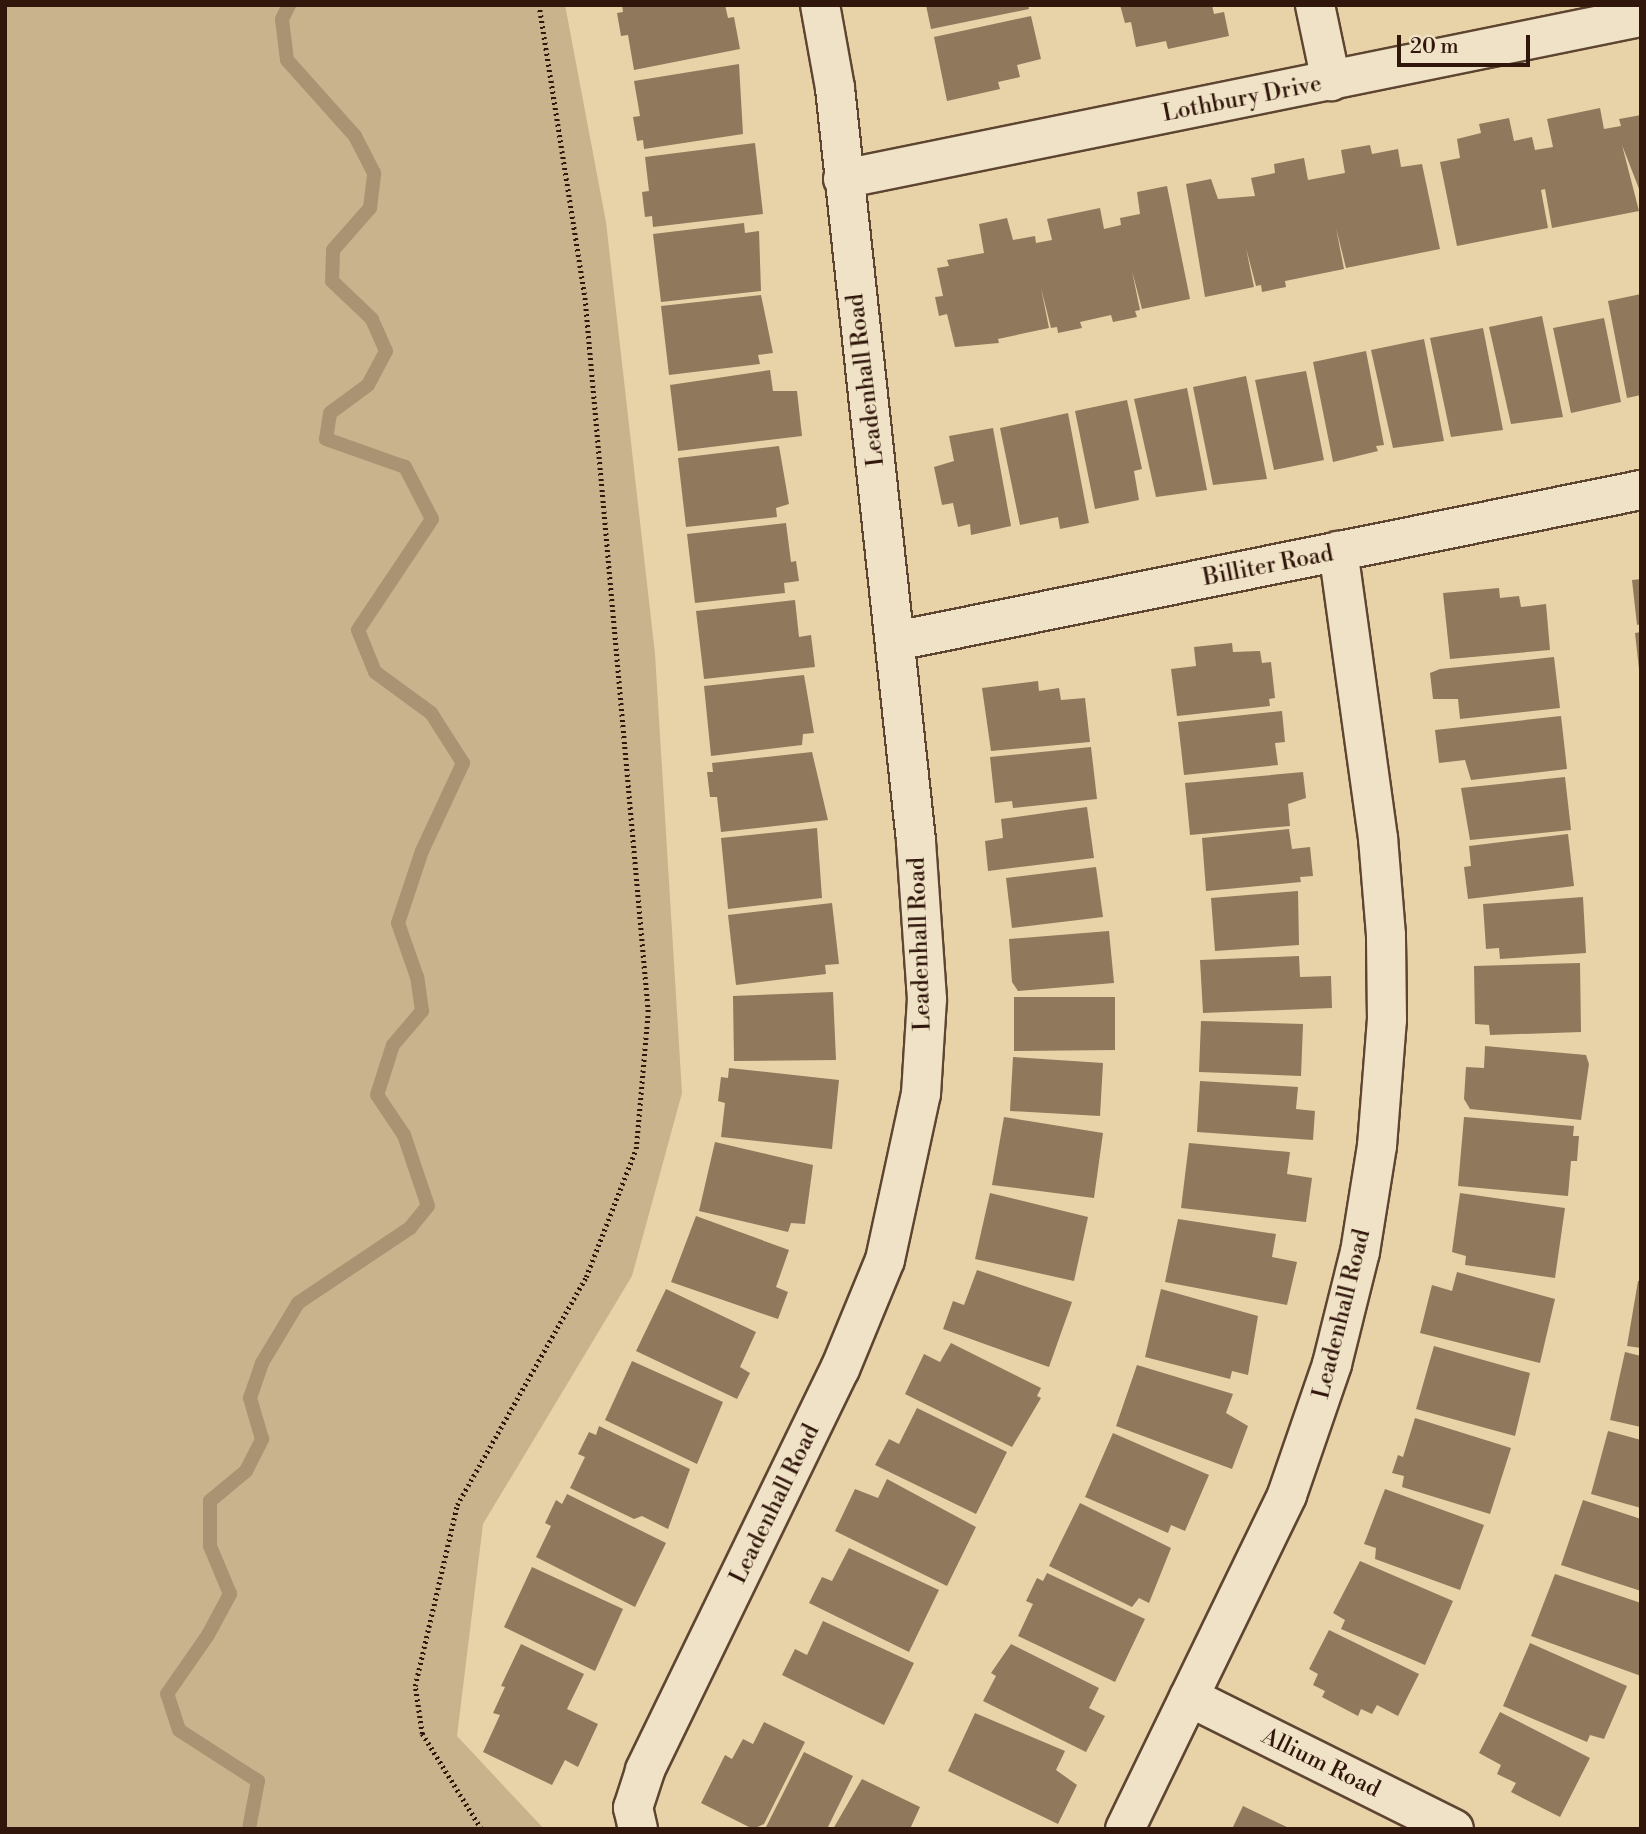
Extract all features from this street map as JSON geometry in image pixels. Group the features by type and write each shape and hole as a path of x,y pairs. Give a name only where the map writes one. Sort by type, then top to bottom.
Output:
{"street":[{"name":"Leadenhall Road","path":"638,1829 633,1808 645,1770 840,1369 885,1260 906,1177 922,1094 927,999 896,641 835,88 820,5"},
{"path":"1315,5 1331,81"},
{"name":"Lothbury Drive","path":"843,179 1641,17"},
{"name":"Billiter Road","path":"896,641 1641,490"},
{"name":"Leadenhall Road","path":"1125,1829 1308,1442 1360,1252 1377,1146 1387,1020 1386,935 1374,811 1338,551"},
{"name":"Allium Road","path":"1189,1697 1454,1829"}],"path":[{"path":"481,1829 422,1734 415,1686 457,1506 586,1277 636,1149 648,1012 585,300 539,5"}],"shaded area":[{"path":"5,5 565,5 606,222 655,654 682,1093 632,1276 483,1524 457,1736 544,1829 5,1829"}],"building":[{"path":"622,5 725,5 728,18 734,17 740,49 634,70 628,35 621,36 617,13 623,12"},
{"path":"926,5 1028,5 1029,9 931,29"},
{"path":"1120,5 1212,5 1214,14 1224,12 1229,36 1168,49 1166,41 1136,47 1131,22 1125,23"},
{"path":"1031,16 1041,59 1017,65 1020,77 998,82 1000,89 947,101 934,37"},
{"path":"739,64 743,134 644,149 643,140 637,141 633,117 640,116 634,81"},
{"path":"1600,108 1604,129 1621,126 1619,119 1641,115 1641,194 1622,145 1639,211 1552,228 1545,189 1541,190 1548,228 1457,246 1440,162 1460,158 1457,139 1481,133 1479,124 1509,118 1514,141 1532,137 1535,150 1553,147 1547,119"},
{"path":"755,143 763,214 653,227 652,216 645,217 642,192 649,191 645,157"},
{"path":"1370,145 1372,154 1398,149 1401,167 1422,164 1440,249 1346,268 1336,228 1344,269 1285,281 1286,287 1262,292 1261,285 1256,286 1246,248 1254,287 1205,297 1186,184 1211,179 1218,199 1255,196 1251,178 1275,173 1274,164 1304,158 1308,180 1345,173 1341,150"},
{"path":"1167,186 1190,299 1142,309 1132,271 1140,310 1135,311 1137,317 1113,322 1111,315 1080,322 1082,328 1058,333 1057,327 1051,328 1041,288 1049,328 998,339 999,343 955,347 947,314 939,316 935,297 943,296 937,268 949,266 947,260 984,253 979,224 1007,218 1013,240 1035,236 1036,243 1052,240 1047,219 1100,208 1104,229 1121,225 1120,218 1140,214 1137,192"},
{"path":"744,223 745,233 759,231 761,291 661,302 653,234"},
{"path":"1641,294 1641,395 1627,398 1608,301"},
{"path":"761,295 773,353 758,355 760,364 669,375 661,306"},
{"path":"1542,316 1563,417 1511,424 1489,327"},
{"path":"1604,318 1621,402 1571,413 1553,328"},
{"path":"1483,328 1503,430 1451,437 1430,338"},
{"path":"1424,339 1444,441 1393,448 1371,350"},
{"path":"1366,351 1384,445 1376,446 1378,451 1333,462 1313,362"},
{"path":"770,370 773,391 797,391 802,436 678,451 670,385"},
{"path":"1306,371 1324,460 1274,470 1255,380"},
{"path":"1246,376 1267,479 1213,485 1193,387"},
{"path":"1187,388 1207,490 1156,497 1134,399"},
{"path":"1127,400 1142,469 1134,471 1139,500 1095,509 1075,411"},
{"path":"1068,413 1089,523 1060,529 1058,517 1020,525 1000,428"},
{"path":"993,428 1011,526 971,535 970,524 958,527 953,503 942,505 934,467 954,461 949,436"},
{"path":"779,446 789,504 776,508 777,517 686,527 678,458"},
{"path":"786,523 791,562 796,561 799,581 784,583 785,593 695,603 687,534"},
{"path":"1641,579 1641,624 1637,625 1632,580"},
{"path":"1499,588 1500,598 1519,596 1521,607 1546,604 1550,650 1450,659 1443,593"},
{"path":"795,600 799,637 811,635 815,667 704,679 696,611"},
{"path":"1641,632 1641,669 1639,669 1635,633"},
{"path":"1232,643 1233,652 1260,651 1262,663 1271,662 1275,698 1269,699 1270,706 1177,716 1171,669 1196,666 1194,647"},
{"path":"1554,657 1560,708 1460,719 1458,699 1433,699 1430,673 1440,669"},
{"path":"804,675 814,733 803,734 802,745 711,756 704,686"},
{"path":"1038,681 1039,691 1059,688 1061,700 1085,698 1090,742 991,751 982,688"},
{"path":"1282,711 1285,742 1275,743 1278,765 1184,775 1178,722"},
{"path":"1561,716 1567,769 1471,780 1465,760 1439,763 1435,730"},
{"path":"1091,747 1097,799 1013,808 1012,801 995,803 990,757"},
{"path":"812,752 828,820 721,832 717,797 710,797 707,772 713,772 712,763"},
{"path":"1303,772 1306,798 1288,804 1290,826 1190,835 1185,783"},
{"path":"1565,777 1571,830 1470,840 1461,788"},
{"path":"1087,807 1094,858 988,871 985,841 1003,838 1001,819"},
{"path":"817,828 822,898 728,909 721,838"},
{"path":"1289,829 1292,849 1310,847 1313,876 1300,877 1301,882 1206,891 1202,838"},
{"path":"1568,834 1574,886 1468,899 1464,867 1471,866 1469,846"},
{"path":"1096,867 1103,917 1012,928 1006,878"},
{"path":"1298,891 1299,945 1215,951 1211,898"},
{"path":"1583,897 1586,953 1500,959 1499,948 1486,949 1483,904"},
{"path":"832,903 839,964 825,965 826,974 736,985 728,915"},
{"path":"1109,931 1114,983 1018,991 1012,982 1009,939"},
{"path":"1299,956 1300,977 1331,976 1332,1008 1203,1013 1200,960"},
{"path":"1580,963 1581,1032 1490,1035 1489,1025 1475,1024 1474,966"},
{"path":"833,992 836,1060 734,1061 733,996"},
{"path":"1014,997 1115,997 1115,1050 1014,1051"},
{"path":"1201,1021 1303,1024 1301,1076 1199,1072"},
{"path":"1485,1046 1586,1055 1589,1064 1581,1120 1470,1109 1464,1099 1466,1067 1484,1068"},
{"path":"1013,1057 1103,1063 1100,1116 1010,1111"},
{"path":"729,1068 839,1080 832,1149 721,1137 725,1103 718,1101 721,1077 728,1078"},
{"path":"1200,1081 1298,1087 1296,1109 1315,1111 1313,1140 1197,1132"},
{"path":"1004,1117 1103,1133 1094,1198 992,1185"},
{"path":"1464,1117 1574,1126 1573,1136 1579,1136 1577,1161 1571,1161 1568,1196 1458,1186"},
{"path":"715,1142 813,1165 805,1224 791,1223 788,1232 699,1211"},
{"path":"1189,1143 1290,1152 1287,1174 1312,1178 1306,1222 1181,1208"},
{"path":"990,1193 1088,1217 1074,1281 975,1259"},
{"path":"1460,1193 1565,1208 1555,1278 1465,1265 1466,1256 1452,1252"},
{"path":"696,1216 789,1250 776,1287 788,1292 778,1319 671,1282"},
{"path":"1178,1219 1276,1234 1272,1257 1297,1262 1287,1305 1165,1282"},
{"path":"977,1270 1072,1302 1049,1367 943,1329 953,1301 964,1305"},
{"path":"1457,1272 1555,1299 1540,1363 1420,1333 1432,1285 1452,1291"},
{"path":"1638,1281 1641,1281 1641,1348 1627,1346"},
{"path":"666,1289 756,1332 740,1367 750,1373 737,1399 636,1351"},
{"path":"1161,1289 1258,1316 1248,1375 1232,1371 1230,1379 1145,1357"},
{"path":"951,1343 1041,1388 1037,1396 1041,1398 1012,1447 905,1394 924,1354 940,1362"},
{"path":"1434,1346 1530,1373 1515,1436 1416,1409"},
{"path":"1625,1352 1641,1356 1641,1427 1610,1420"},
{"path":"632,1361 723,1402 697,1464 605,1420"},
{"path":"1137,1365 1233,1394 1226,1413 1248,1426 1232,1469 1116,1426"},
{"path":"917,1408 1007,1452 976,1514 875,1465 889,1439 899,1444"},
{"path":"1415,1418 1511,1448 1490,1514 1402,1487 1404,1476 1392,1473 1398,1455 1403,1457"},
{"path":"599,1426 690,1469 668,1529 642,1516 634,1519 570,1488 585,1457 578,1454 589,1432 596,1435"},
{"path":"1608,1431 1641,1440 1641,1508 1591,1494"},
{"path":"1113,1433 1209,1475 1185,1531 1171,1525 1168,1533 1085,1497"},
{"path":"887,1479 976,1527 947,1586 835,1531 855,1489 878,1498"},
{"path":"1385,1489 1484,1525 1460,1590 1375,1559 1376,1548 1364,1544"},
{"path":"567,1494 666,1543 635,1607 536,1557 551,1526 545,1523 556,1500 562,1504"},
{"path":"1583,1500 1641,1519 1641,1591 1561,1565"},
{"path":"1080,1503 1171,1548 1149,1603 1139,1598 1132,1607 1049,1566"},
{"path":"849,1548 939,1590 909,1652 809,1603 822,1577 832,1581"},
{"path":"1360,1561 1453,1601 1425,1665 1341,1629 1345,1620 1333,1613"},
{"path":"532,1567 623,1609 595,1671 504,1627"},
{"path":"1047,1573 1145,1619 1115,1682 1018,1636 1033,1604 1026,1601 1037,1578 1043,1581"},
{"path":"1555,1574 1641,1603 1641,1676 1531,1636"},
{"path":"823,1621 914,1663 884,1725 782,1675 795,1649 807,1655"},
{"path":"1329,1630 1419,1674 1398,1716 1377,1705 1372,1714 1361,1709 1358,1716 1322,1697 1325,1691 1313,1685 1318,1674 1309,1669"},
{"path":"1530,1643 1627,1686 1604,1739 1590,1735 1587,1742 1503,1706"},
{"path":"521,1644 584,1674 567,1709 598,1724 578,1767 565,1760 552,1785 483,1752 500,1715 493,1713 505,1687 501,1686"},
{"path":"1011,1644 1099,1688 1089,1708 1105,1716 1086,1752 983,1701 996,1676 991,1673"},
{"path":"1500,1712 1590,1758 1560,1817 1511,1792 1516,1783 1497,1774 1501,1765 1479,1753"},
{"path":"975,1713 1065,1751 1056,1770 1077,1785 1058,1824 948,1771"},
{"path":"764,1722 805,1742 764,1824 753,1829 701,1803 725,1755 732,1759 743,1739 753,1744"},
{"path":"804,1752 853,1776 827,1829 765,1829"},
{"path":"862,1779 920,1807 910,1829 833,1829"},
{"path":"1243,1806 1291,1829 1232,1829"}],"waterway":[{"path":"249,1829 258,1781 179,1730 167,1694 208,1635 230,1594 210,1546 210,1501 246,1471 262,1439 250,1398 262,1363 298,1303 410,1228 428,1206 404,1135 377,1095 393,1045 422,1011 417,977 398,923 422,851 463,763 431,713 375,672 358,630 432,519 405,467 326,439 330,413 368,385 386,351 372,319 332,281 333,250 370,208 374,173 355,136 287,60 282,19 289,5"}]}
